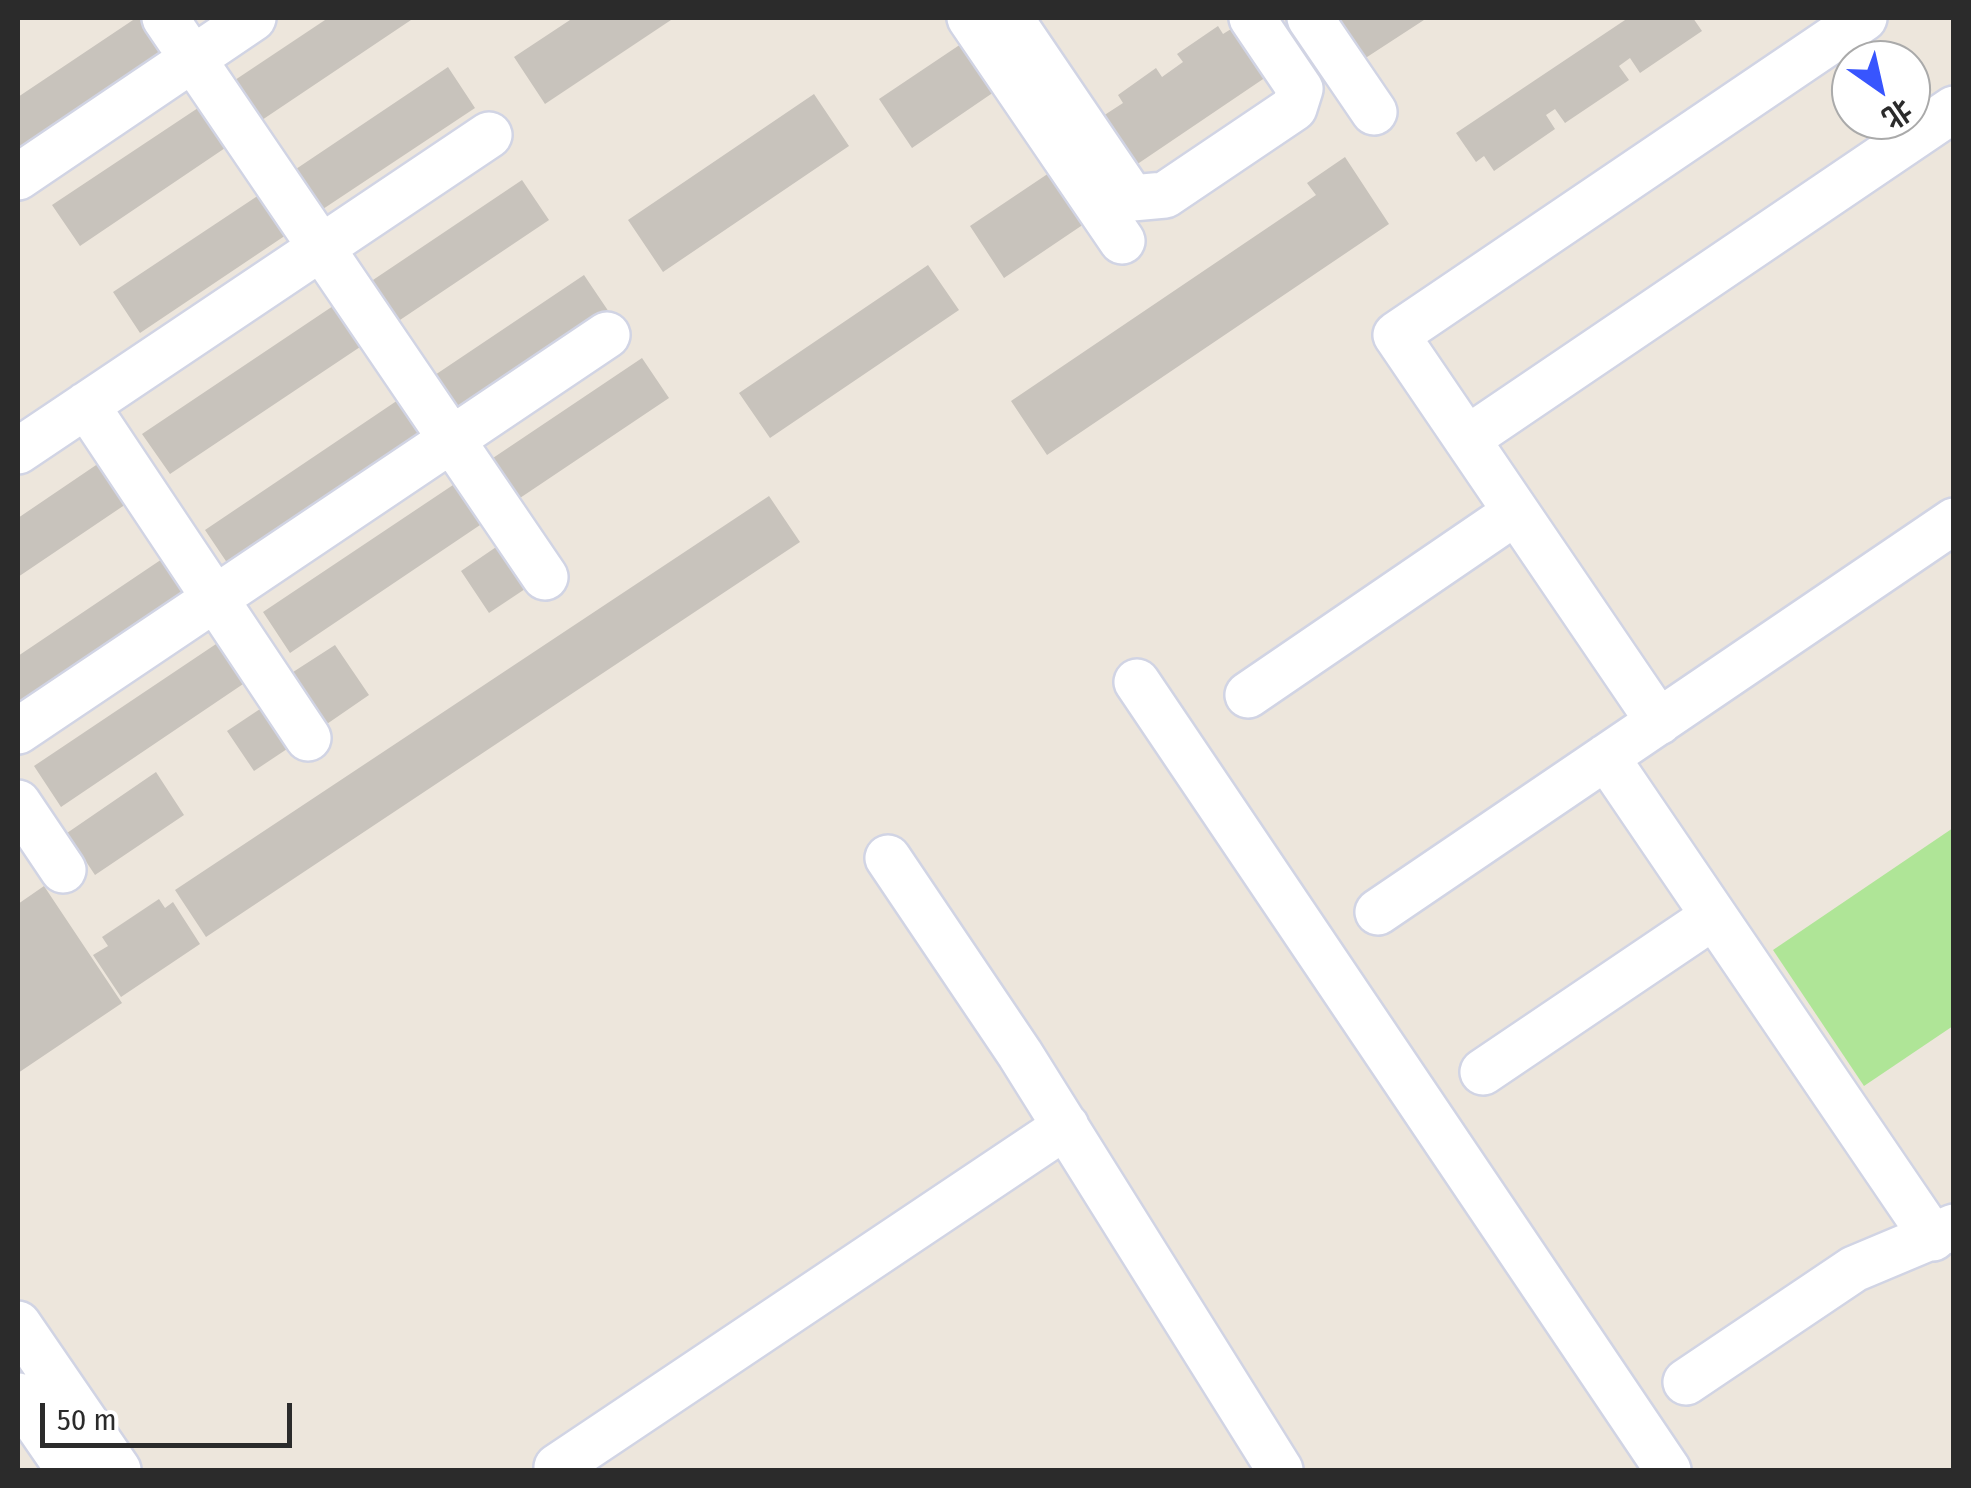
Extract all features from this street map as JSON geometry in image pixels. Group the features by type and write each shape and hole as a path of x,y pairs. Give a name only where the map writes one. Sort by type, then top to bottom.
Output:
{"street":[{"path":"165,18 545,577"},
{"path":"18,176 253,18"},
{"path":"970,18 1122,241"},
{"path":"1010,18 1132,198 1165,195 1294,108 1300,89 1252,18"},
{"path":"1310,18 1374,112"},
{"path":"1659,722 1396,335 1864,18"},
{"path":"1467,439 1954,109"},
{"path":"18,451 489,135"},
{"path":"18,731 607,336"},
{"path":"86,405 308,738"},
{"path":"1248,695 1516,512"},
{"path":"1378,912 1954,521"},
{"path":"1137,682 1668,1470"},
{"path":"1606,757 1714,916 1943,1232 1854,1268 1686,1382"},
{"path":"18,803 63,870"},
{"path":"888,858 1066,1126 1280,1470"},
{"path":"1483,1072 1714,916"},
{"path":"557,1468 1066,1126"},
{"path":"18,1324 118,1470"},
{"path":"18,1396 69,1470"}],"green space":[{"path":"1953,828 1953,1026 1864,1086 1773,950"}],"building":[{"path":"136,18 145,18 169,54 18,155 18,97"},
{"path":"328,18 414,18 262,120 235,80"},
{"path":"573,18 674,18 545,104 514,57"},
{"path":"1337,18 1427,18 1364,59"},
{"path":"1628,18 1693,18 1702,31 1640,73 1630,58 1619,66 1629,80 1565,123 1555,109 1546,115 1555,129 1494,171 1484,156 1476,162 1456,133"},
{"path":"1239,24 1272,73 1136,165 1103,116 1123,103 1118,95 1156,68 1162,77 1183,62 1177,54 1218,26 1223,34"},
{"path":"961,44 994,92 912,148 879,99"},
{"path":"448,67 475,108 323,209 296,169"},
{"path":"814,94 849,146 663,272 628,220"},
{"path":"204,104 231,144 80,246 52,205"},
{"path":"1345,157 1389,224 1047,455 1011,401 1316,195 1307,183"},
{"path":"1049,173 1084,224 1004,278 970,226"},
{"path":"522,180 549,220 397,322 370,282"},
{"path":"265,191 292,231 140,333 113,292"},
{"path":"928,265 959,310 770,438 739,393"},
{"path":"584,275 611,315 459,417 432,377"},
{"path":"339,302 366,343 170,474 142,434"},
{"path":"642,358 669,398 517,500 490,460"},
{"path":"401,398 428,438 232,570 205,530"},
{"path":"105,459 132,500 18,577 18,518"},
{"path":"459,481 486,521 290,653 263,612"},
{"path":"769,496 800,542 206,937 175,890"},
{"path":"502,543 531,585 489,613 461,571"},
{"path":"168,555 195,595 18,715 18,656"},
{"path":"225,638 252,678 61,807 34,766"},
{"path":"335,645 369,695 324,726 290,674"},
{"path":"269,703 296,743 254,771 227,731"},
{"path":"156,772 184,815 95,875 67,833"},
{"path":"44,886 122,1003 18,1073 18,904"},
{"path":"159,899 165,908 173,902 200,944 121,997 93,955 108,946 102,937"}]}
